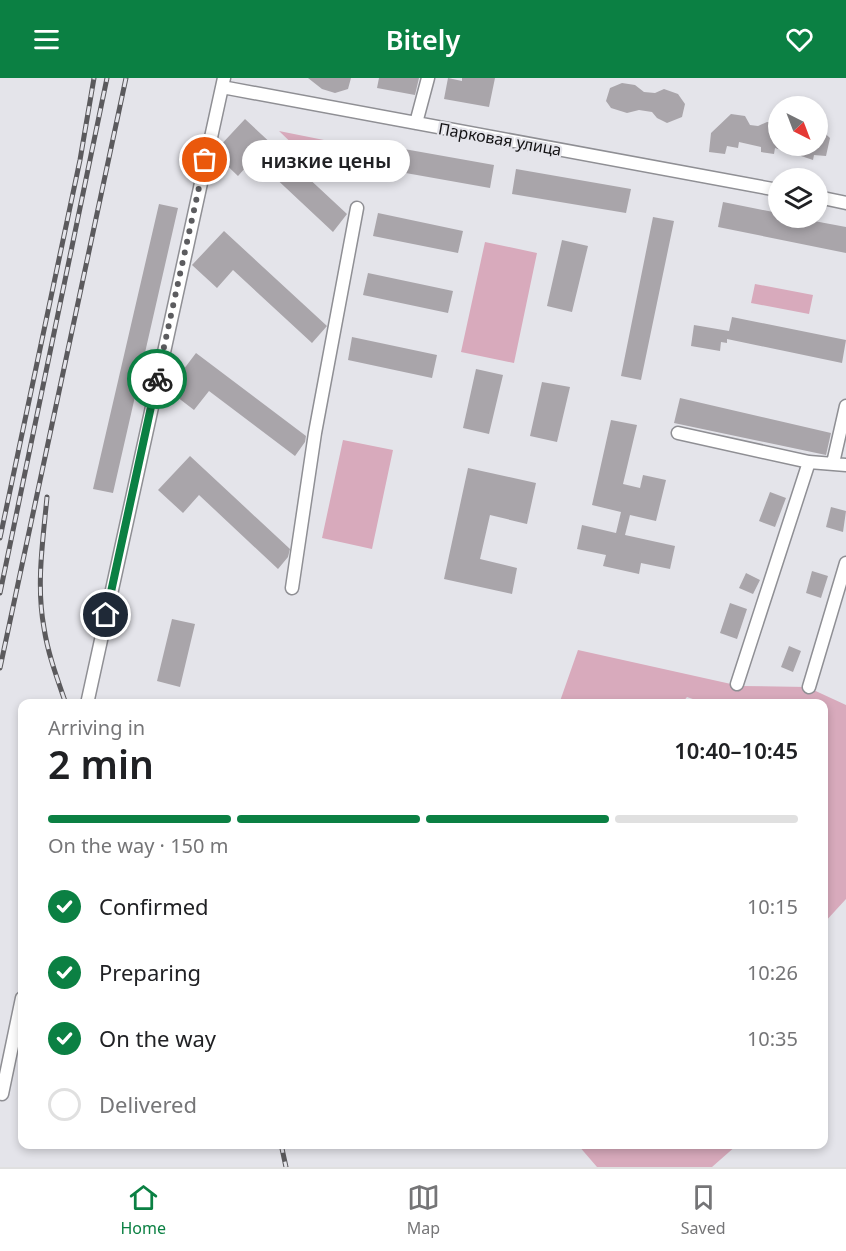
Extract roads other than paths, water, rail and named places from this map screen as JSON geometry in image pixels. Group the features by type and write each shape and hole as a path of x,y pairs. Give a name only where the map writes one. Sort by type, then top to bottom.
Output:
{"street":[{"path":"416,123 428,78"},
{"path":"88,699 223,83"},
{"name":"Парковая улица","path":"223,83 416,123 768,188"},
{"path":"828,200 846,203"},
{"path":"292,588 315,433 357,208"},
{"path":"833,463 846,406"},
{"path":"678,433 809,462 846,465"},
{"path":"737,684 809,462"},
{"path":"809,687 846,563"},
{"path":"2,1094 18,1017"}],"railway":[{"path":"0,538 80,160 94,78"},
{"path":"0,593 107,78"},
{"path":"0,668 126,78"},
{"path":"47,497 41,562 42,612 50,657 64,699"},
{"path":"282,1149 286,1167"}],"place":[{"name":"низкие цены","path":"205,160"}]}
